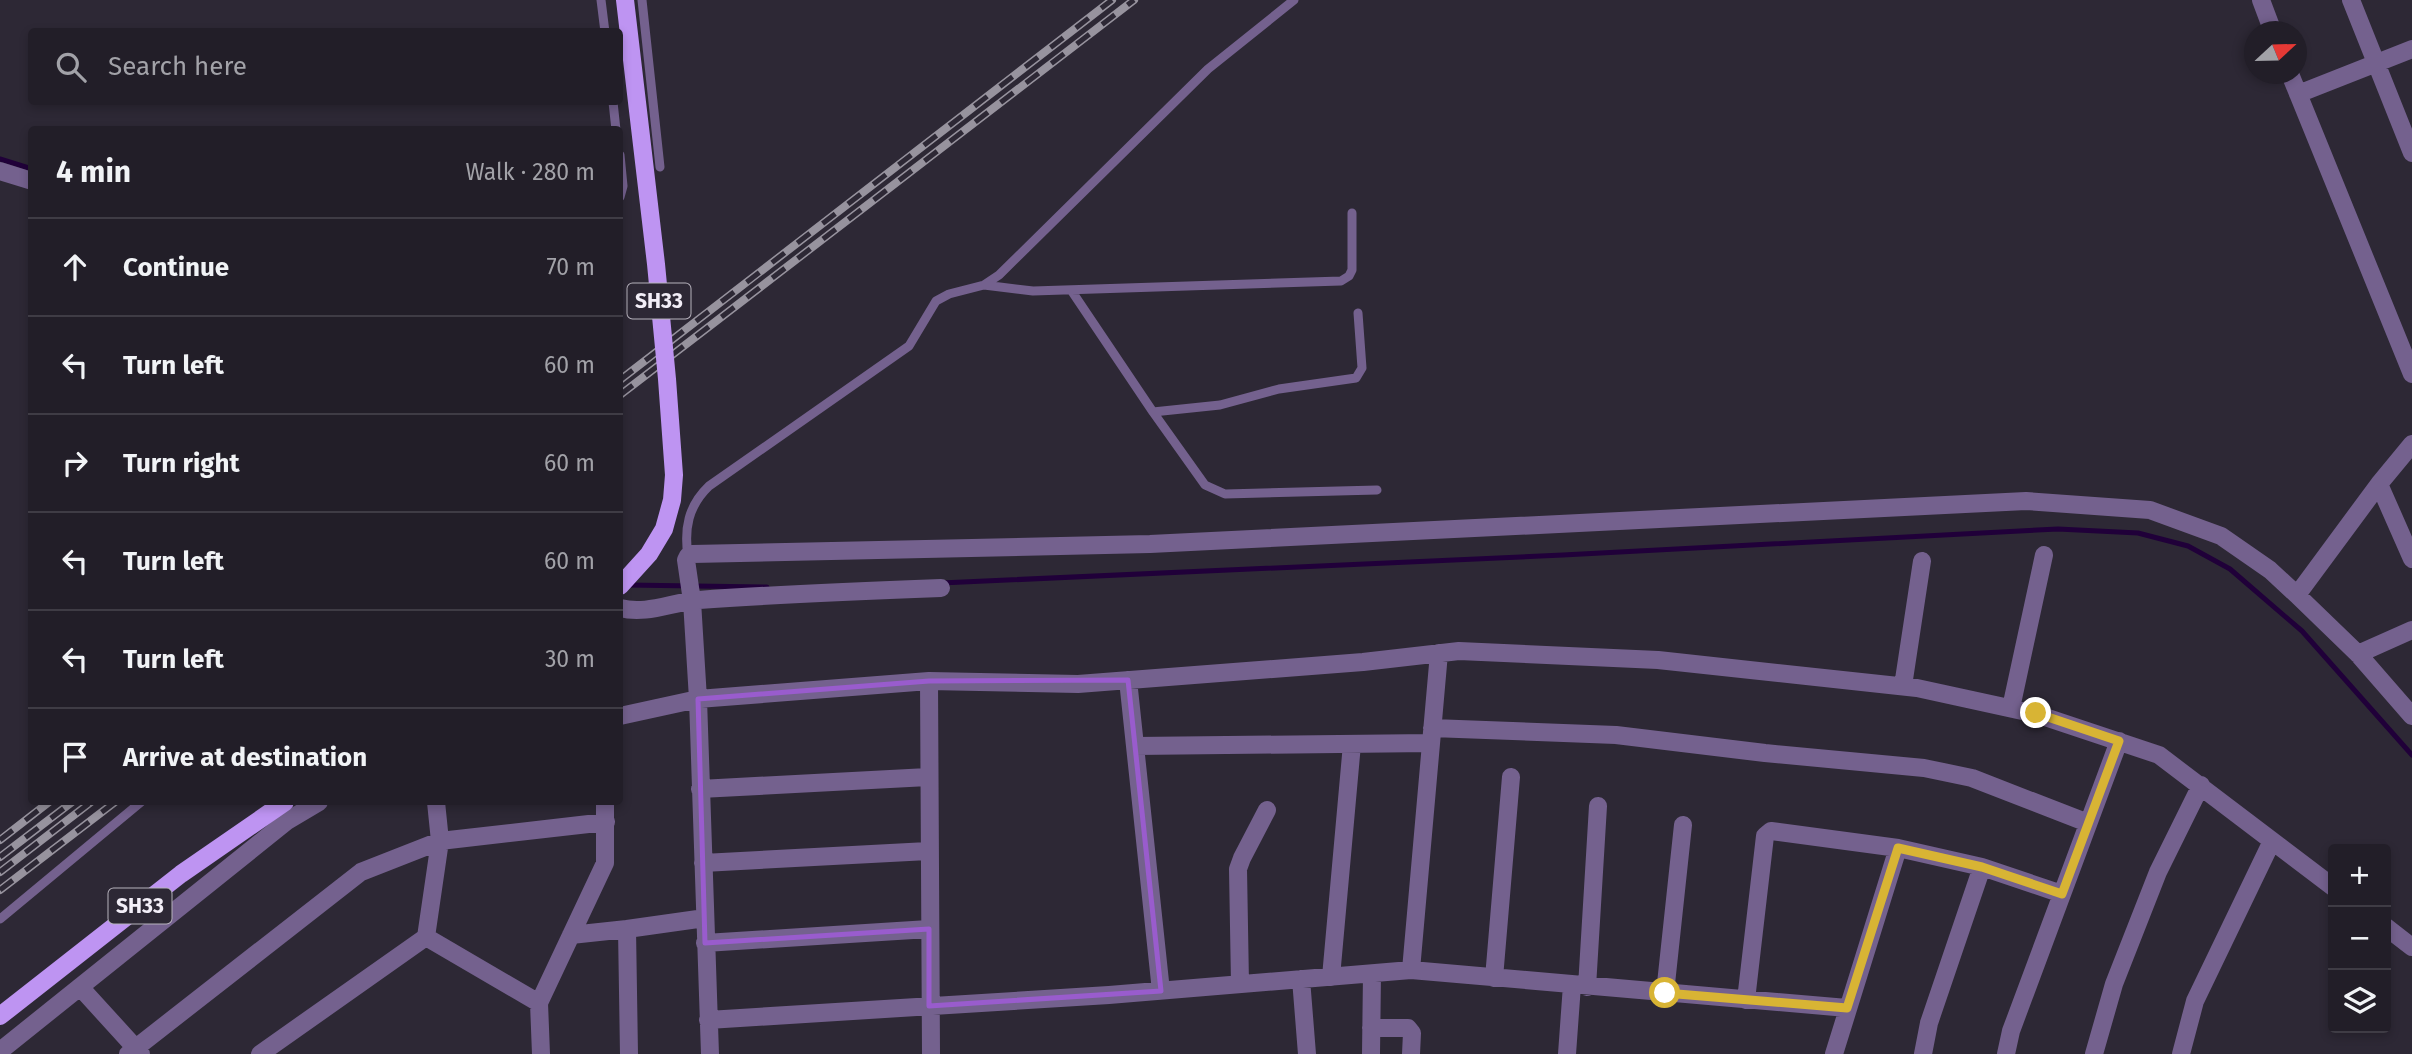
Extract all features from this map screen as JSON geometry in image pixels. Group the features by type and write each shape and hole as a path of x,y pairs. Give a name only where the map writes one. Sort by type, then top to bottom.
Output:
{"main road":[{"name":"SH33","path":"623,583 649,554 664,528 672,500 674,475 656,264 625,0"},
{"name":"SH33","path":"0,1016 181,874 281,805"}],"street":[{"path":"2261,0 2269,21"},
{"path":"2351,0 2412,153"},
{"path":"2298,94 2412,50"},
{"path":"2294,84 2412,374"},
{"path":"0,171 28,180"},
{"path":"2297,595 2412,444"},
{"path":"2379,484 2412,559"},
{"path":"710,1054 698,699 690,581 692,554 1150,544 2026,500 2150,510 2221,536 2270,570 2358,654 2412,716"},
{"path":"2011,708 2043,555"},
{"path":"1903,686 1922,561"},
{"path":"690,581 786,594 941,588"},
{"path":"623,608 664,608 690,581"},
{"path":"2358,654 2412,630"},
{"path":"623,715 698,699 929,681 1078,684 1459,651 1658,660 1903,686 2036,713 2159,755 2328,883"},
{"path":"1411,970 1439,653"},
{"path":"1128,680 1161,990"},
{"path":"929,681 931,1054"},
{"path":"1135,746 1352,744 1432,736 1616,735 1924,768 1972,778 2088,823"},
{"path":"2006,1054 2011,1031 2119,741"},
{"path":"1331,977 1352,744"},
{"path":"1494,978 1511,777"},
{"path":"700,789 928,778"},
{"path":"2094,1054 2114,984 2148,897 2201,785"},
{"path":"0,1051 287,821 314,805"},
{"path":"260,1054 426,937 440,841 436,805"},
{"path":"541,1054 539,1003 603,873 607,855 605,805"},
{"path":"1567,1054 1580,986 1598,806"},
{"path":"1240,984 1238,869 1268,810"},
{"path":"80,987 135,1052 362,873 440,841 606,822"},
{"path":"1665,993 1683,825"},
{"path":"1746,1000 1765,836 1768,833 1898,848 1982,867 2062,894"},
{"path":"2181,1054 2195,1001 2272,841"},
{"path":"1834,1054 1898,848"},
{"path":"703,863 928,851"},
{"path":"1923,1054 1928,1023 1982,867"},
{"path":"571,935 705,918"},
{"path":"627,929 629,1054"},
{"path":"705,943 929,929"},
{"path":"2391,931 2412,947"},
{"path":"426,937 539,1003"},
{"path":"708,1020 1161,990 1411,970 1847,1008"},
{"path":"1371,1054 1373,974"},
{"path":"1301,979 1307,1054"},
{"path":"1371,1028 1408,1028 1412,1033 1410,1054"}],"lane":[{"path":"601,0 604,28"},
{"path":"642,0 660,167"},
{"path":"690,581 685,536 691,512 700,494 909,346 936,301 949,294 984,285 999,275 1208,69 1294,0"},
{"path":"613,105 616,126"},
{"path":"984,285 1033,291 1341,281 1349,276 1352,270 1352,213"},
{"path":"1071,290 1205,485 1225,494 1377,490"},
{"path":"1153,412 1220,405 1279,389 1356,378 1362,368 1358,313"},
{"path":"0,919 137,805"}],"highlighted area":[{"path":"1128,680 1161,991 929,1006 929,929 705,943 698,699 929,681"}],"waterway":[{"path":"0,159 28,168"},
{"path":"941,583 2058,529 2138,533 2188,546 2230,569 2302,631 2412,755"},
{"path":"627,585 767,587"}],"railway":[{"path":"623,378 1112,0"},
{"path":"623,393 1134,0"},
{"path":"0,840 45,805"},
{"path":"0,857 68,805"},
{"path":"0,872 87,805"},
{"path":"0,890 111,805"}],"route":[{"path":"1665,993 1847,1008 1898,848 1982,867 2062,894 2119,741 2036,713"}]}
